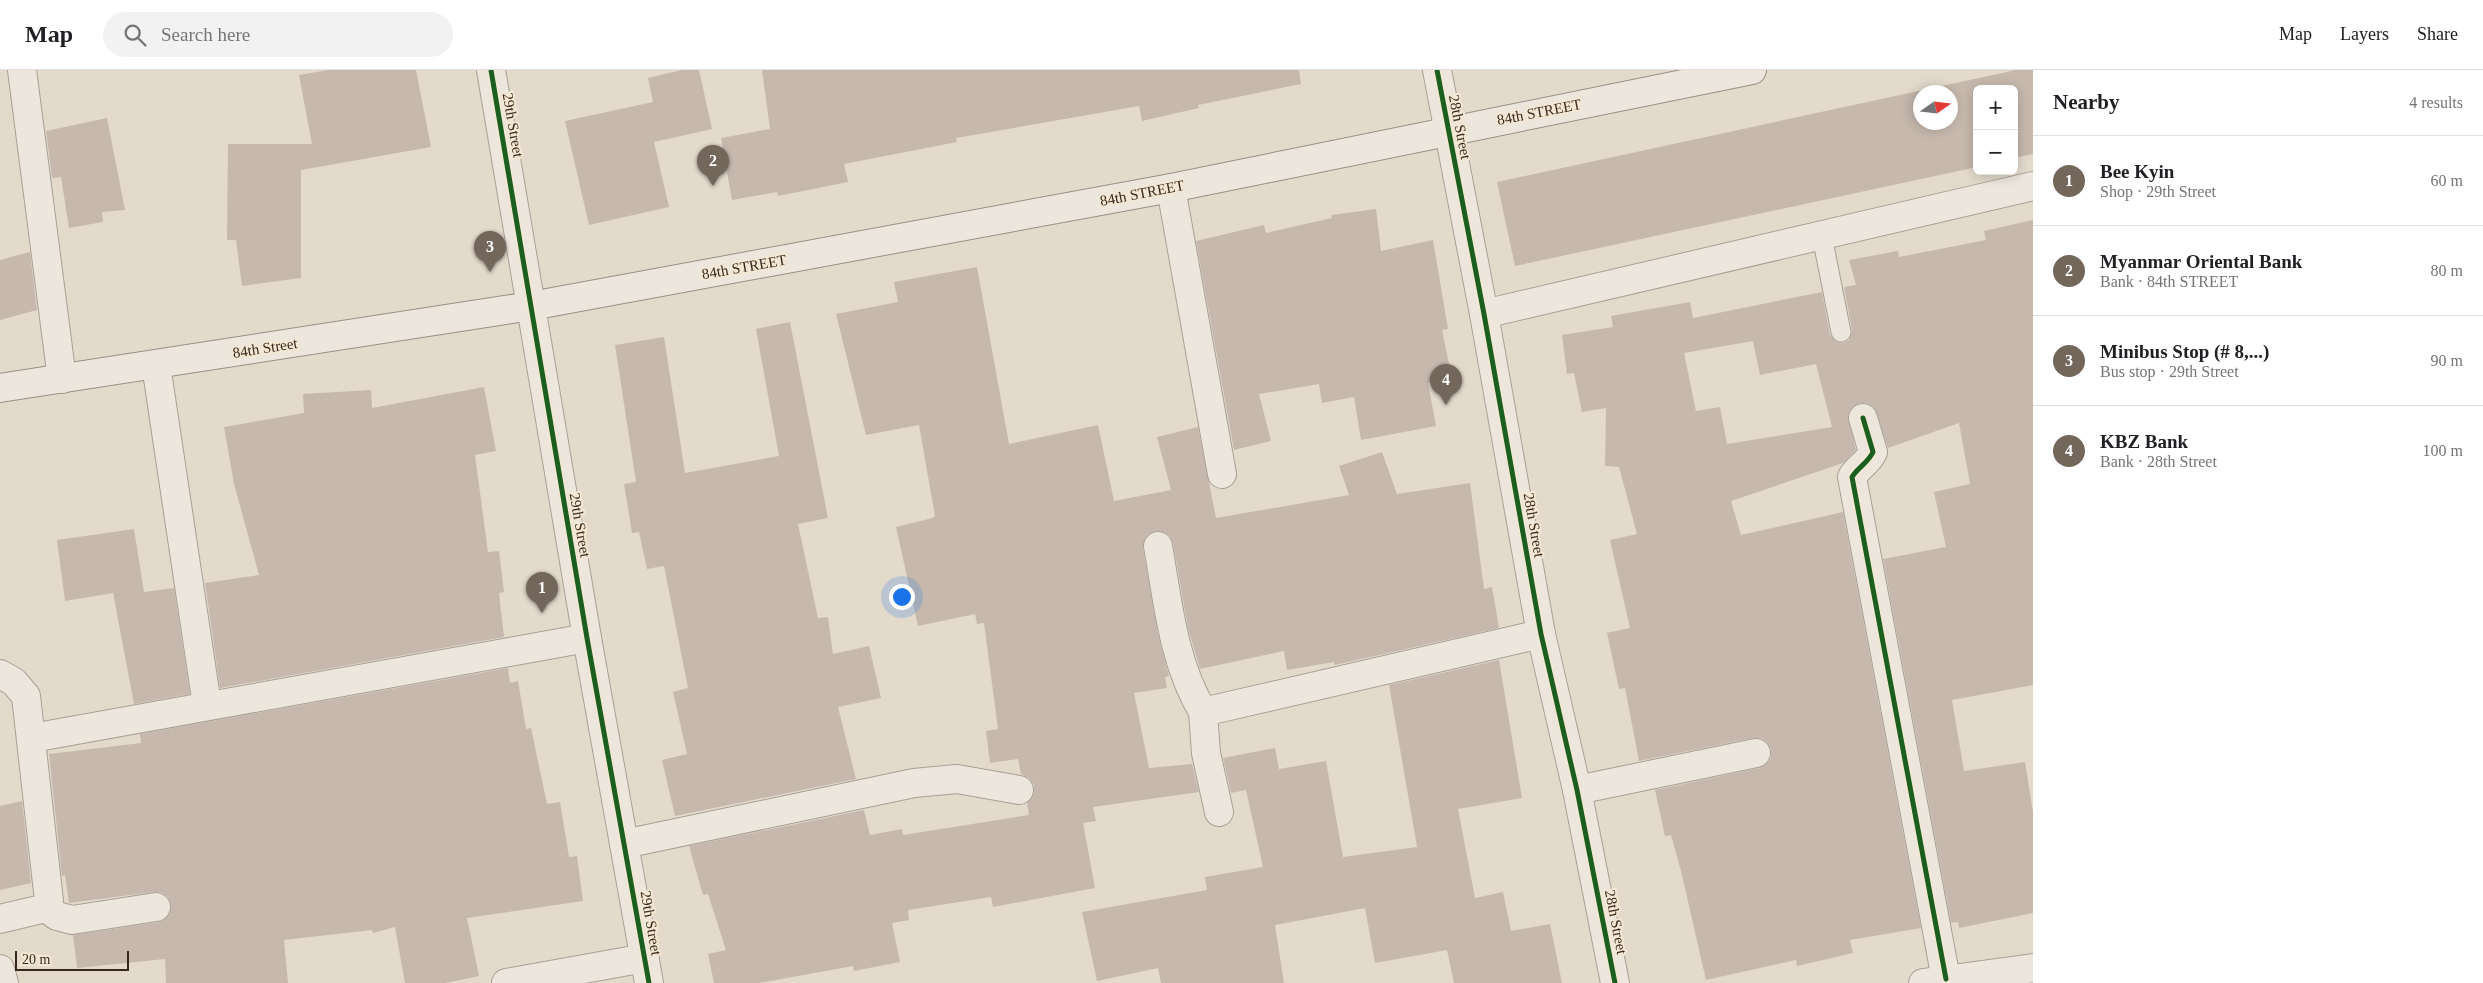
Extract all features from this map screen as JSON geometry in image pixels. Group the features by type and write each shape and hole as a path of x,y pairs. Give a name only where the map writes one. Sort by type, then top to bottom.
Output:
{"street":[{"path":"22,70 62,379"},
{"name":"29th Street","path":"491,70 587,638 647,970"},
{"name":"28th Street","path":"1437,70 1484,314 1541,634 1577,790 1615,983"},
{"name":"84th STREET","path":"531,306 1171,188 1448,130 1752,70"},
{"path":"1484,314 2033,186"},
{"path":"1171,188 1222,474"},
{"name":"84th Street","path":"0,388 531,306"},
{"path":"156,365 206,705"},
{"path":"1863,418 1873,452 1868,461 1858,468 1852,477 1934,981 2033,968"},
{"path":"1158,546 1180,663 1194,697 1203,712 1206,753 1219,812"},
{"path":"1203,712 1541,634"},
{"path":"32,738 206,705 587,638"},
{"path":"0,674 14,682 26,696 32,738 48,902 46,908"},
{"path":"1577,790 1756,752"},
{"path":"624,844 914,783 957,779 1019,790"},
{"path":"0,919 46,908 57,916 72,920 156,907"},
{"path":"0,969 4,983"},
{"path":"506,983 647,970"}],"lane":[{"path":"1822,236 1841,332"}],"building":[{"path":"328,70 416,70 431,147 301,170 301,278 242,286 236,240 227,240 228,144 312,144 299,75"},
{"path":"682,70 699,70 712,129 654,142 669,207 589,225 565,121 653,102 648,78"},
{"path":"762,70 1299,70 1301,84 1198,105 1199,108 1142,121 1139,106 956,138 957,142 844,164 848,182 778,196 777,192 732,200 721,138 770,129"},
{"path":"2016,70 2033,70 2033,154 2018,157 2018,85 1973,85 1973,168 1515,266 1497,182 1913,92 1913,130 1958,130 1958,85 1946,85"},
{"path":"107,118 125,210 102,212 103,222 69,228 61,177 52,178 46,131"},
{"path":"1376,209 1381,251 1433,240 1448,329 1442,330 1452,379 1428,383 1436,426 1361,440 1354,397 1322,403 1319,384 1259,394 1271,441 1234,450 1196,241 1264,225 1266,233 1332,218 1331,215"},
{"path":"2033,220 2033,685 1952,700 1964,771 2025,762 2033,812 2033,913 1959,928 1958,922 1951,923 1883,559 1946,547 1934,492 1970,484 1959,423 1888,448 1874,407 1867,403 1859,403 1852,407 1848,415 1856,450 1843,463 1731,501 1741,535 1843,512 1921,928 1850,940 1853,953 1797,966 1796,960 1706,980 1681,871 1671,835 1665,836 1655,790 1759,768 1766,765 1771,758 1771,749 1768,743 1761,738 1753,738 1639,761 1625,688 1619,689 1607,633 1630,628 1610,540 1637,534 1619,467 1605,466 1606,408 1582,412 1574,373 1567,374 1562,335 1613,327 1611,316 1690,302 1693,318 1822,292 1830,335 1837,342 1844,343 1849,340 1852,330 1844,287 1856,285 1849,260 1898,251 1899,257 1986,240 1984,231","holes":["1753,341 1760,375 1816,364 1832,427 1727,444 1720,407 1696,411 1684,353"]},
{"path":"30,252 37,310 0,320 0,260"},
{"path":"977,267 1009,444 1098,425 1114,501 1171,490 1157,437 1198,427 1216,518 1349,495 1339,466 1382,452 1397,494 1470,483 1484,589 1492,587 1499,628 1335,665 1334,662 1287,670 1284,651 1200,669 1188,628 1173,543 1170,536 1164,532 1155,531 1148,534 1144,540 1143,549 1158,634 1169,676 1165,677 1167,688 1134,693 1149,768 1192,764 1199,792 1093,807 1096,821 1083,823 1095,888 993,907 991,897 908,910 909,920 892,923 900,962 854,971 853,966 759,983 714,983 708,954 726,950 708,894 703,895 689,846 864,810 870,835 902,829 903,835 1029,815 1027,803 1034,793 1034,785 1029,778 1021,774 1018,759 990,763 986,731 998,729 984,623 977,624 975,614 918,626 896,527 935,516 919,425 866,435 836,314 898,302 894,282"},
{"path":"790,322 828,518 798,524 818,618 828,617 833,654 869,646 881,698 838,707 856,779 675,816 662,760 687,754 673,692 688,688 664,566 647,569 639,532 632,533 624,484 636,482 615,345 664,337 685,473 779,456 756,329"},
{"path":"484,387 496,451 475,455 488,552 499,551 504,592 499,593 504,637 220,688 205,583 259,575 234,484 224,427 304,413 303,394 371,390 372,408"},
{"path":"134,529 144,592 174,588 190,694 134,704 113,593 65,601 57,540"},
{"path":"1499,660 1522,798 1458,809 1475,898 1503,892 1511,931 1550,924 1562,983 1454,983 1447,950 1375,963 1365,908 1275,925 1284,983 1161,983 1158,968 1097,981 1082,912 1207,890 1205,877 1263,867 1246,790 1231,793 1223,758 1275,748 1279,769 1326,761 1343,857 1417,847 1389,685"},
{"path":"508,668 510,683 518,681 526,729 531,728 547,804 560,802 569,857 577,856 583,901 467,918 479,976 445,983 405,983 395,927 373,933 372,930 284,940 288,983 166,983 165,959 77,968 73,935 159,922 170,913 171,905 168,897 161,892 69,903 65,875 62,876 49,754 141,743 140,734"},
{"path":"22,801 31,883 0,890 0,806"}],"cycle path":[{"path":"491,70 587,638 649,983"},
{"path":"1437,70 1484,314 1541,634 1577,790 1615,983"},
{"path":"1863,418 1873,452 1852,477 1946,979"}],"place":[{"name":"Myanmar Oriental Bank","path":"713,186"},
{"name":"Minibus Stop (# 8,...)","path":"490,272"},
{"name":"KBZ Bank","path":"1446,405"},
{"name":"Bee Kyin","path":"542,613"}]}
